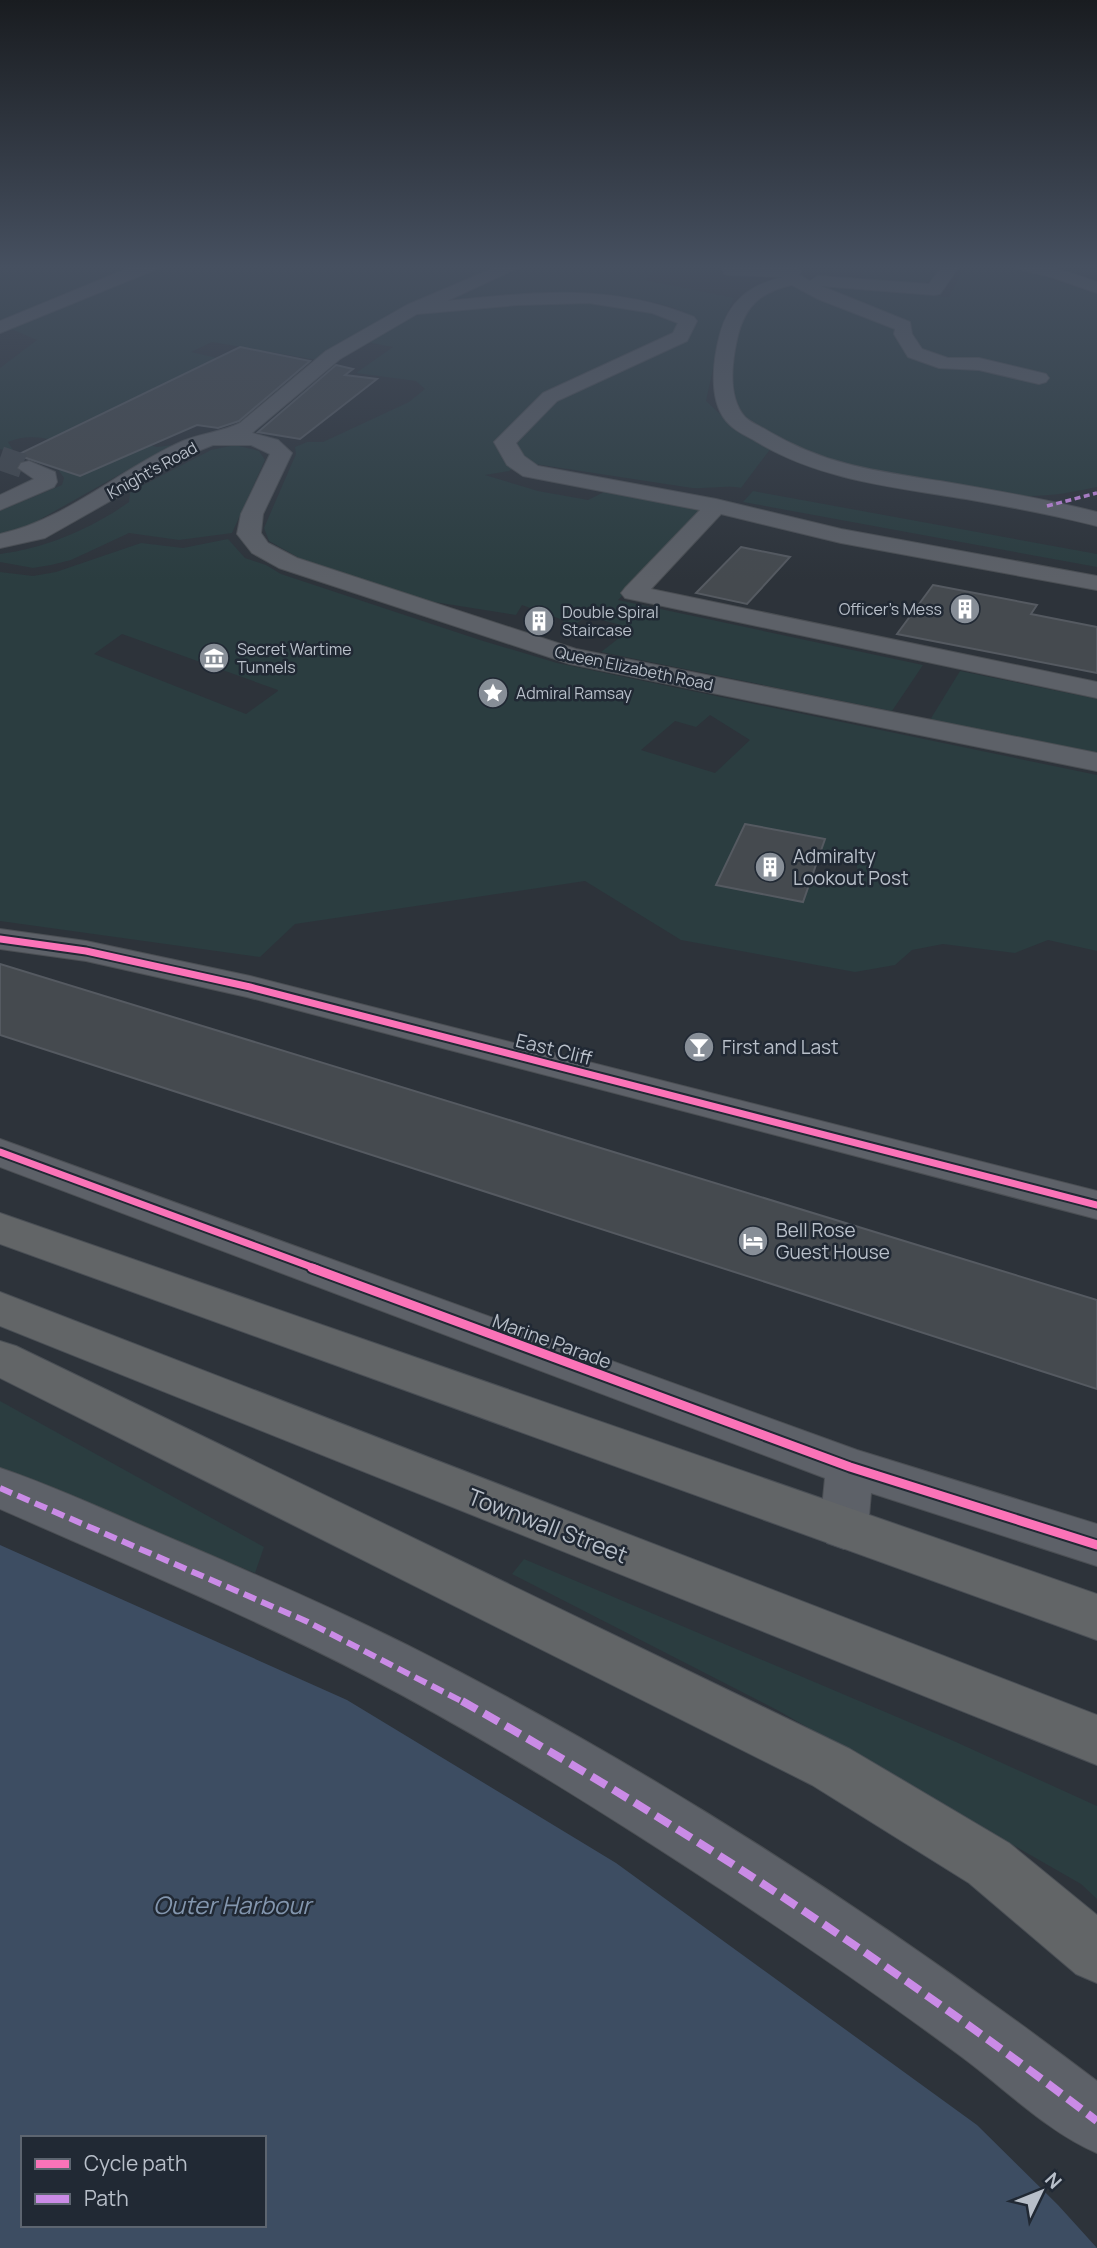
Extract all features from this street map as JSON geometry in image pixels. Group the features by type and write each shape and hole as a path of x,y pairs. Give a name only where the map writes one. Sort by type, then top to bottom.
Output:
{"highway":[{"path":"0,1228 1097,1617"},
{"name":"Townwall Street","path":"0,1308 1097,1740"},
{"path":"0,1358 831,1767 989,1863 1097,1953"}],"street":[{"name":"Knight's Road","path":"0,541 37,533 190,446 210,439 229,437 247,428 315,370"},
{"path":"612,370 550,397 524,421 505,442 515,460 531,471 716,506 841,536 1097,583"},
{"path":"724,370 723,392 737,421 792,454 850,473 1047,506 1097,519"},
{"path":"1005,370 1040,378"},
{"name":"Queen Elizabeth Road","path":"229,437 256,439 274,445 281,453 252,514 249,534 260,548 288,563 570,656 1097,762"},
{"path":"0,503 46,482 47,477 29,468"},
{"path":"716,506 634,593 1097,690"},
{"name":"East Cliff","path":"0,939 86,951 250,987 1097,1205"},
{"name":"Marine Parade","path":"0,1152 850,1467 1097,1545"},
{"path":"844,1528 850,1467"},
{"path":"0,1488 352,1643 510,1727 742,1868 1005,2050 1097,2121"}],"shaded area":[{"path":"0,370 192,370 73,427 157,447 180,444 140,463 23,529 0,534 0,511 62,485 64,478 58,469 82,449 55,440 26,437 8,442 13,450 9,452 0,449"},
{"path":"360,370 713,370 706,401 734,427 771,448 741,488 692,488 522,462 509,471 485,475 538,491 588,500 604,492 708,509 618,600 923,665 892,711 601,652 632,628 587,616 570,628 565,626 563,620 522,605 516,615 428,601 303,560 269,541 264,528 296,454 295,447 307,442 323,442 409,402 425,389 416,381 356,373"},
{"path":"732,370 1097,370 1097,487 1038,496 1017,496 874,470 835,460 797,446 753,423 738,406 731,382"},
{"path":"235,445 259,451 265,460 232,533 179,540 129,533 71,560 51,565 33,568 0,562 0,554 51,542 84,529 129,502 130,493 134,490 211,450"},
{"path":"753,491 1097,554 1097,567 743,502"},
{"path":"228,539 245,558 266,565 281,574 557,663 1097,775 1097,951 1048,940 1015,953 943,944 912,950 895,965 855,972 681,940 585,881 295,924 260,957 0,921 0,572 33,576 56,572 141,543 183,548","holes":["122,634 278,690 278,691 246,714 94,654","710,715 750,740 715,773 641,750 675,721 696,727","746,824 825,839 820,853 854,853 860,881 811,880 802,902 716,885"]},
{"path":"960,671 1097,699 1097,753 930,720"},
{"path":"0,1401 264,1547 255,1573 0,1469"},
{"path":"524,1559 956,1742 1097,1806 1097,1899 1081,1884 779,1711 512,1574"}],"water":[{"name":"Outer Harbour","path":"0,1545 347,1700 616,1863 977,2125 1058,2205 1097,2248 0,2248"}],"building":[{"path":"193,370 299,370 239,421 218,428 197,425 80,476 17,455"},
{"path":"330,370 352,370 345,375 377,379 300,439 258,432"},
{"path":"741,547 790,557 747,604 696,593"},
{"path":"933,585 1037,605 1031,614 1097,627 1097,673 897,634"},
{"name":"Admiralty Lookout Post","path":"745,824 825,839 803,902 716,885"},
{"path":"0,964 1097,1300 1097,1389 0,1035"}],"tunnel":[{"path":"0,458 29,468"}],"marked path":[{"path":"1047,506 1097,493"},
{"path":"0,1488 308,1622 421,1678 489,1716 685,1834 805,1911 924,1992 1097,2121"}],"cycle path":[{"path":"0,939 86,951 250,987 1097,1205"},
{"path":"0,1152 850,1467 1097,1545"}],"place":[{"name":"Officer's Mess","path":"965,609"},
{"name":"Double Spiral Staircase","path":"539,621"},
{"name":"Secret Wartime Tunnels","path":"214,658"},
{"name":"Admiral Ramsay","path":"493,693"},
{"name":"Admiralty Lookout Post","path":"770,867"},
{"name":"First and Last","path":"699,1047"},
{"name":"Bell Rose Guest House","path":"753,1241"}]}
